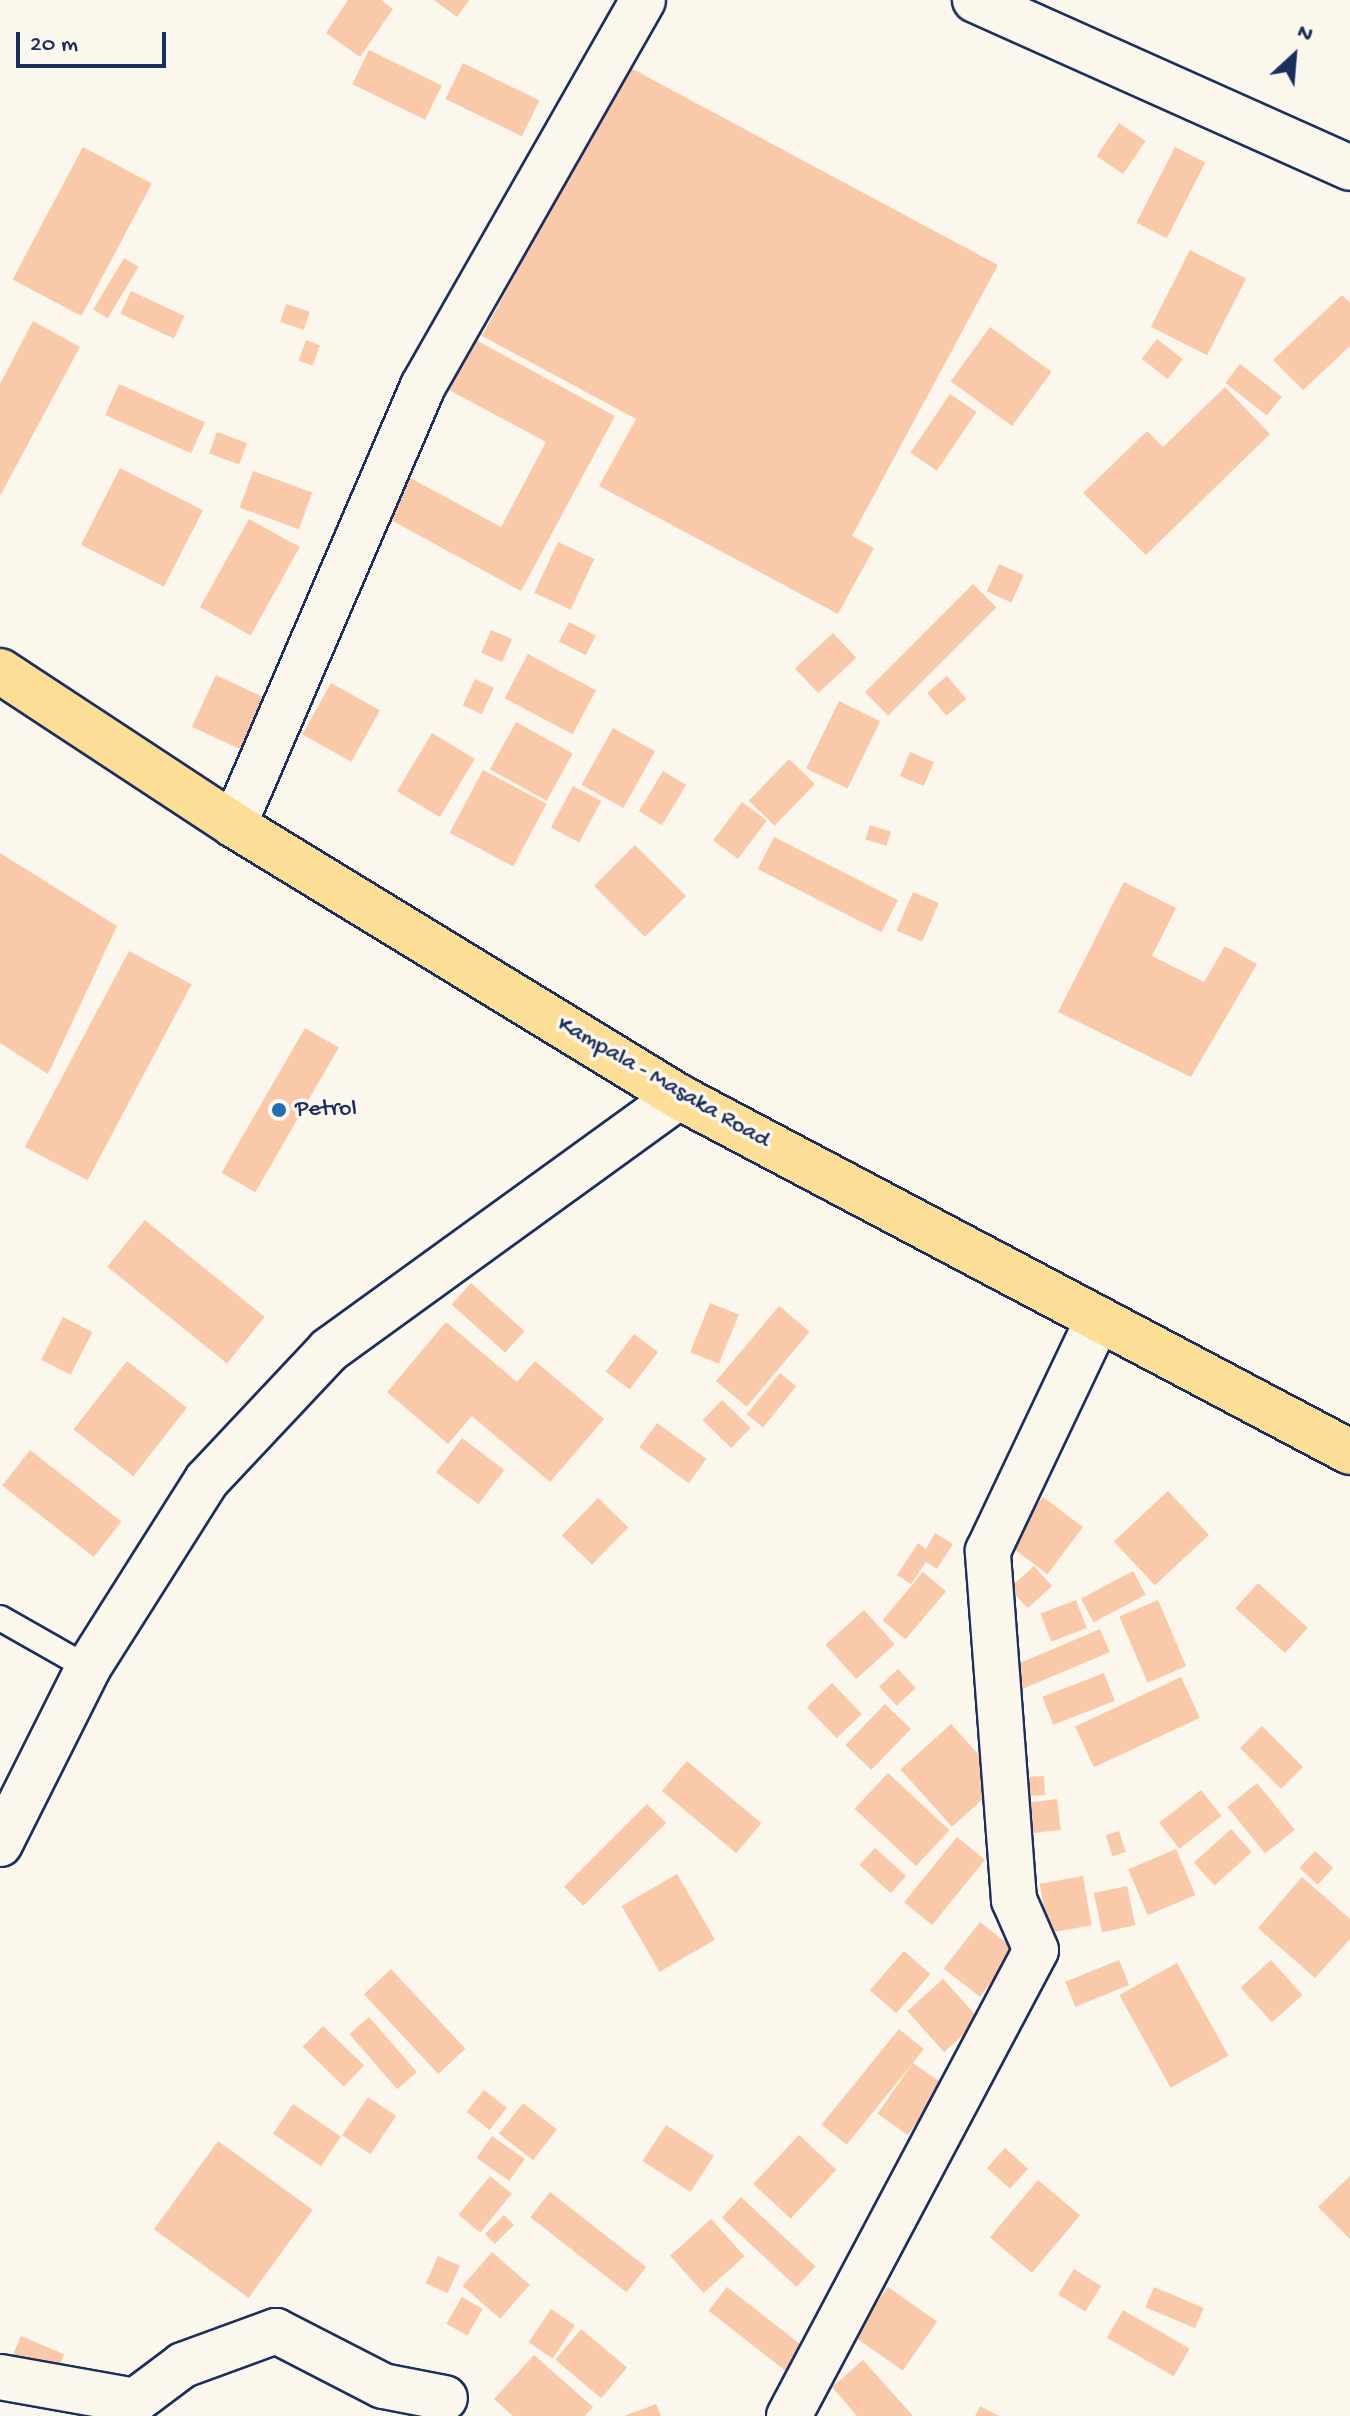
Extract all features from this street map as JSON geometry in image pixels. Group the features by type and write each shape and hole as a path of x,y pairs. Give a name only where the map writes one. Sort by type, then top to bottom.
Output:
{"main road":[{"name":"Kampala - Masaka Road","path":"0,671 234,825 679,1097 1350,1452"}],"street":[{"path":"234,825 423,386 643,0"},
{"path":"975,0 1350,168"},
{"path":"0,1844 88,1668 207,1480 329,1350 679,1097"},
{"path":"789,2416 1036,1950 1014,1900 988,1551 1098,1319"},
{"path":"0,2377 135,2401 183,2365 276,2331 383,2386 445,2398"}],"lane":[{"path":"0,1618 88,1668"}],"building":[{"path":"348,0 381,0 393,9 360,57 326,33"},
{"path":"434,0 469,0 457,17"},
{"path":"369,50 442,86 425,120 352,84"},
{"path":"463,63 539,100 522,136 445,99"},
{"path":"627,66 998,265 852,536 874,548 838,614 599,486 636,419 482,336"},
{"path":"1119,123 1146,141 1123,174 1097,156"},
{"path":"83,147 152,184 81,316 13,279"},
{"path":"1175,147 1205,162 1167,238 1136,223"},
{"path":"1190,250 1246,279 1207,355 1151,327"},
{"path":"124,258 139,267 108,318 93,309"},
{"path":"131,291 184,316 174,339 120,314"},
{"path":"1342,295 1350,303 1350,346 1303,390 1273,360"},
{"path":"286,304 310,312 304,330 280,322"},
{"path":"33,321 80,347 0,496 0,384"},
{"path":"990,327 1051,372 1012,426 951,381"},
{"path":"465,334 615,416 521,591 380,514 403,474 501,527 546,442 438,384"},
{"path":"1157,339 1183,359 1168,379 1142,359"},
{"path":"306,340 320,345 313,366 298,361"},
{"path":"1240,364 1282,397 1267,416 1225,383"},
{"path":"119,384 205,422 191,453 105,415"},
{"path":"1225,387 1270,434 1146,555 1083,493 1147,431 1163,447"},
{"path":"950,394 977,412 937,471 910,453"},
{"path":"217,432 247,443 239,465 209,454"},
{"path":"120,468 203,510 164,587 81,545"},
{"path":"253,471 312,493 299,529 240,508"},
{"path":"249,519 300,547 251,635 200,607"},
{"path":"558,542 594,559 571,610 534,593"},
{"path":"999,564 1024,575 1011,602 987,591"},
{"path":"973,584 996,607 888,716 865,692"},
{"path":"569,622 596,636 586,655 559,642"},
{"path":"491,630 512,639 502,662 481,653"},
{"path":"833,633 856,658 818,693 795,668"},
{"path":"528,654 596,690 573,734 505,698"},
{"path":"216,675 279,704 254,756 192,727"},
{"path":"947,676 966,699 946,716 927,693"},
{"path":"475,679 494,688 482,714 463,705"},
{"path":"331,683 380,710 351,762 302,735"},
{"path":"839,701 880,721 847,789 806,768"},
{"path":"516,722 573,754 547,801 490,769"},
{"path":"613,728 655,751 623,808 581,785"},
{"path":"432,733 475,759 440,817 397,791"},
{"path":"910,752 934,762 924,786 900,776"},
{"path":"789,759 815,784 775,826 749,801"},
{"path":"483,770 547,804 513,866 450,833"},
{"path":"663,771 686,785 662,825 639,811"},
{"path":"573,786 601,801 579,843 551,827"},
{"path":"742,802 767,821 738,859 713,840"},
{"path":"870,825 891,832 886,846 865,839"},
{"path":"774,837 898,900 882,932 758,869"},
{"path":"635,845 686,896 645,937 594,886"},
{"path":"0,853 117,926 48,1074 0,1043"},
{"path":"1124,882 1176,908 1152,956 1204,982 1225,946 1257,964 1191,1077 1058,1012"},
{"path":"913,892 939,903 922,942 897,931"},
{"path":"129,951 192,984 87,1180 25,1147"},
{"name":"Petrol","path":"305,1028 339,1048 255,1192 222,1173"},
{"path":"145,1220 265,1317 227,1364 107,1267"},
{"path":"471,1283 525,1331 505,1353 452,1305"},
{"path":"710,1303 739,1315 719,1364 690,1352"},
{"path":"779,1306 810,1332 747,1407 716,1381"},
{"path":"63,1317 92,1332 71,1375 41,1360"},
{"path":"446,1322 517,1382 535,1361 604,1419 550,1482 472,1416 448,1444 387,1392"},
{"path":"634,1334 658,1352 630,1390 606,1372"},
{"path":"127,1361 187,1408 133,1476 73,1430"},
{"path":"780,1373 796,1386 763,1427 747,1414"},
{"path":"722,1400 751,1428 731,1448 703,1420"},
{"path":"657,1423 706,1459 689,1483 639,1447"},
{"path":"462,1438 504,1470 478,1504 436,1472"},
{"path":"30,1450 121,1521 94,1557 2,1485"},
{"path":"1168,1491 1209,1535 1155,1585 1114,1541"},
{"path":"1043,1497 1083,1527 1047,1574 1007,1544"},
{"path":"598,1498 628,1527 592,1565 562,1535"},
{"path":"935,1533 953,1544 937,1569 926,1562 911,1584 897,1575 918,1543 926,1549"},
{"path":"1034,1566 1052,1586 1028,1608 1009,1588"},
{"path":"1133,1571 1146,1595 1094,1623 1081,1599"},
{"path":"923,1572 946,1591 905,1640 883,1620"},
{"path":"1258,1583 1308,1628 1285,1653 1235,1608"},
{"path":"1076,1600 1087,1628 1051,1642 1041,1614"},
{"path":"1158,1600 1186,1666 1147,1683 1119,1616"},
{"path":"864,1610 895,1644 856,1679 825,1645"},
{"path":"1100,1629 1110,1652 1016,1692 1006,1669"},
{"path":"898,1669 916,1688 897,1706 879,1687"},
{"path":"1104,1673 1115,1701 1053,1725 1042,1697"},
{"path":"1181,1677 1200,1718 1094,1767 1075,1726"},
{"path":"832,1683 862,1714 837,1738 807,1707"},
{"path":"885,1704 911,1729 871,1770 845,1745"},
{"path":"951,1724 1003,1781 952,1827 900,1770"},
{"path":"1262,1726 1303,1767 1281,1789 1240,1748"},
{"path":"687,1761 761,1823 736,1853 662,1791"},
{"path":"888,1773 949,1830 916,1866 855,1809"},
{"path":"1044,1776 1045,1795 1015,1797 1014,1778"},
{"path":"1257,1783 1295,1830 1265,1854 1227,1807"},
{"path":"1201,1790 1221,1816 1180,1849 1159,1823"},
{"path":"1057,1799 1061,1830 1018,1835 1014,1804"},
{"path":"647,1804 666,1823 583,1906 564,1887"},
{"path":"1231,1829 1252,1852 1215,1885 1194,1862"},
{"path":"1119,1831 1126,1852 1112,1856 1106,1835"},
{"path":"957,1837 985,1860 932,1925 904,1902"},
{"path":"875,1848 906,1876 891,1893 860,1865"},
{"path":"1176,1849 1196,1895 1148,1915 1128,1869"},
{"path":"1315,1851 1333,1868 1318,1885 1299,1868"},
{"path":"677,1874 715,1940 660,1972 622,1906"},
{"path":"1083,1876 1092,1925 1048,1933 1040,1884"},
{"path":"1302,1877 1350,1919 1350,1939 1315,1978 1258,1928"},
{"path":"1127,1886 1135,1925 1102,1932 1094,1893"},
{"path":"980,1922 1016,1950 980,1997 944,1968"},
{"path":"904,1951 930,1974 896,2013 870,1990"},
{"path":"1119,1960 1129,1985 1075,2007 1065,1982"},
{"path":"1271,1960 1302,1995 1272,2022 1241,1987"},
{"path":"1177,1963 1228,2056 1171,2088 1119,1995"},
{"path":"391,1969 465,2049 438,2074 364,1994"},
{"path":"943,1979 980,2020 944,2052 907,2011"},
{"path":"369,2017 417,2072 397,2089 349,2034"},
{"path":"323,2026 364,2066 344,2086 303,2047"},
{"path":"899,2029 924,2049 846,2145 822,2125"},
{"path":"913,2063 943,2084 908,2135 877,2114"},
{"path":"484,2090 507,2108 490,2130 467,2112"},
{"path":"368,2097 396,2116 370,2154 342,2135"},
{"path":"523,2103 557,2129 533,2160 499,2134"},
{"path":"293,2104 341,2136 321,2166 273,2134"},
{"path":"666,2125 714,2156 690,2192 643,2161"},
{"path":"799,2135 836,2170 791,2219 753,2184"},
{"path":"492,2136 525,2159 509,2181 477,2158"},
{"path":"218,2141 313,2210 249,2298 154,2229"},
{"path":"1005,2148 1028,2169 1010,2189 987,2168"},
{"path":"490,2176 512,2194 480,2232 459,2215"},
{"path":"1350,2176 1350,2239 1318,2207"},
{"path":"1038,2180 1080,2215 1032,2273 990,2237"},
{"path":"550,2192 646,2267 626,2292 530,2217"},
{"path":"741,2197 816,2267 797,2287 722,2217"},
{"path":"504,2215 514,2225 495,2244 485,2234"},
{"path":"711,2219 744,2256 704,2293 670,2256"},
{"path":"492,2252 530,2285 500,2319 462,2286"},
{"path":"438,2256 460,2266 448,2293 426,2283"},
{"path":"1074,2269 1101,2286 1085,2311 1058,2294"},
{"path":"727,2287 806,2349 787,2372 709,2311"},
{"path":"888,2287 937,2321 903,2371 854,2336"},
{"path":"1154,2287 1204,2308 1195,2328 1145,2307"},
{"path":"462,2297 483,2309 467,2336 447,2324"},
{"path":"551,2309 575,2325 553,2358 529,2342"},
{"path":"1123,2310 1190,2348 1174,2376 1107,2338"},
{"path":"581,2329 627,2368 601,2398 555,2360"},
{"path":"21,2336 64,2354 53,2381 10,2363"},
{"path":"534,2355 593,2407 585,2416 513,2416 494,2399"},
{"path":"863,2360 913,2416 857,2416 832,2387"},
{"path":"656,2404 661,2416 624,2416"},
{"path":"980,2406 999,2416 975,2416"}],"place":[{"name":"Petrol","path":"279,1110"}]}
